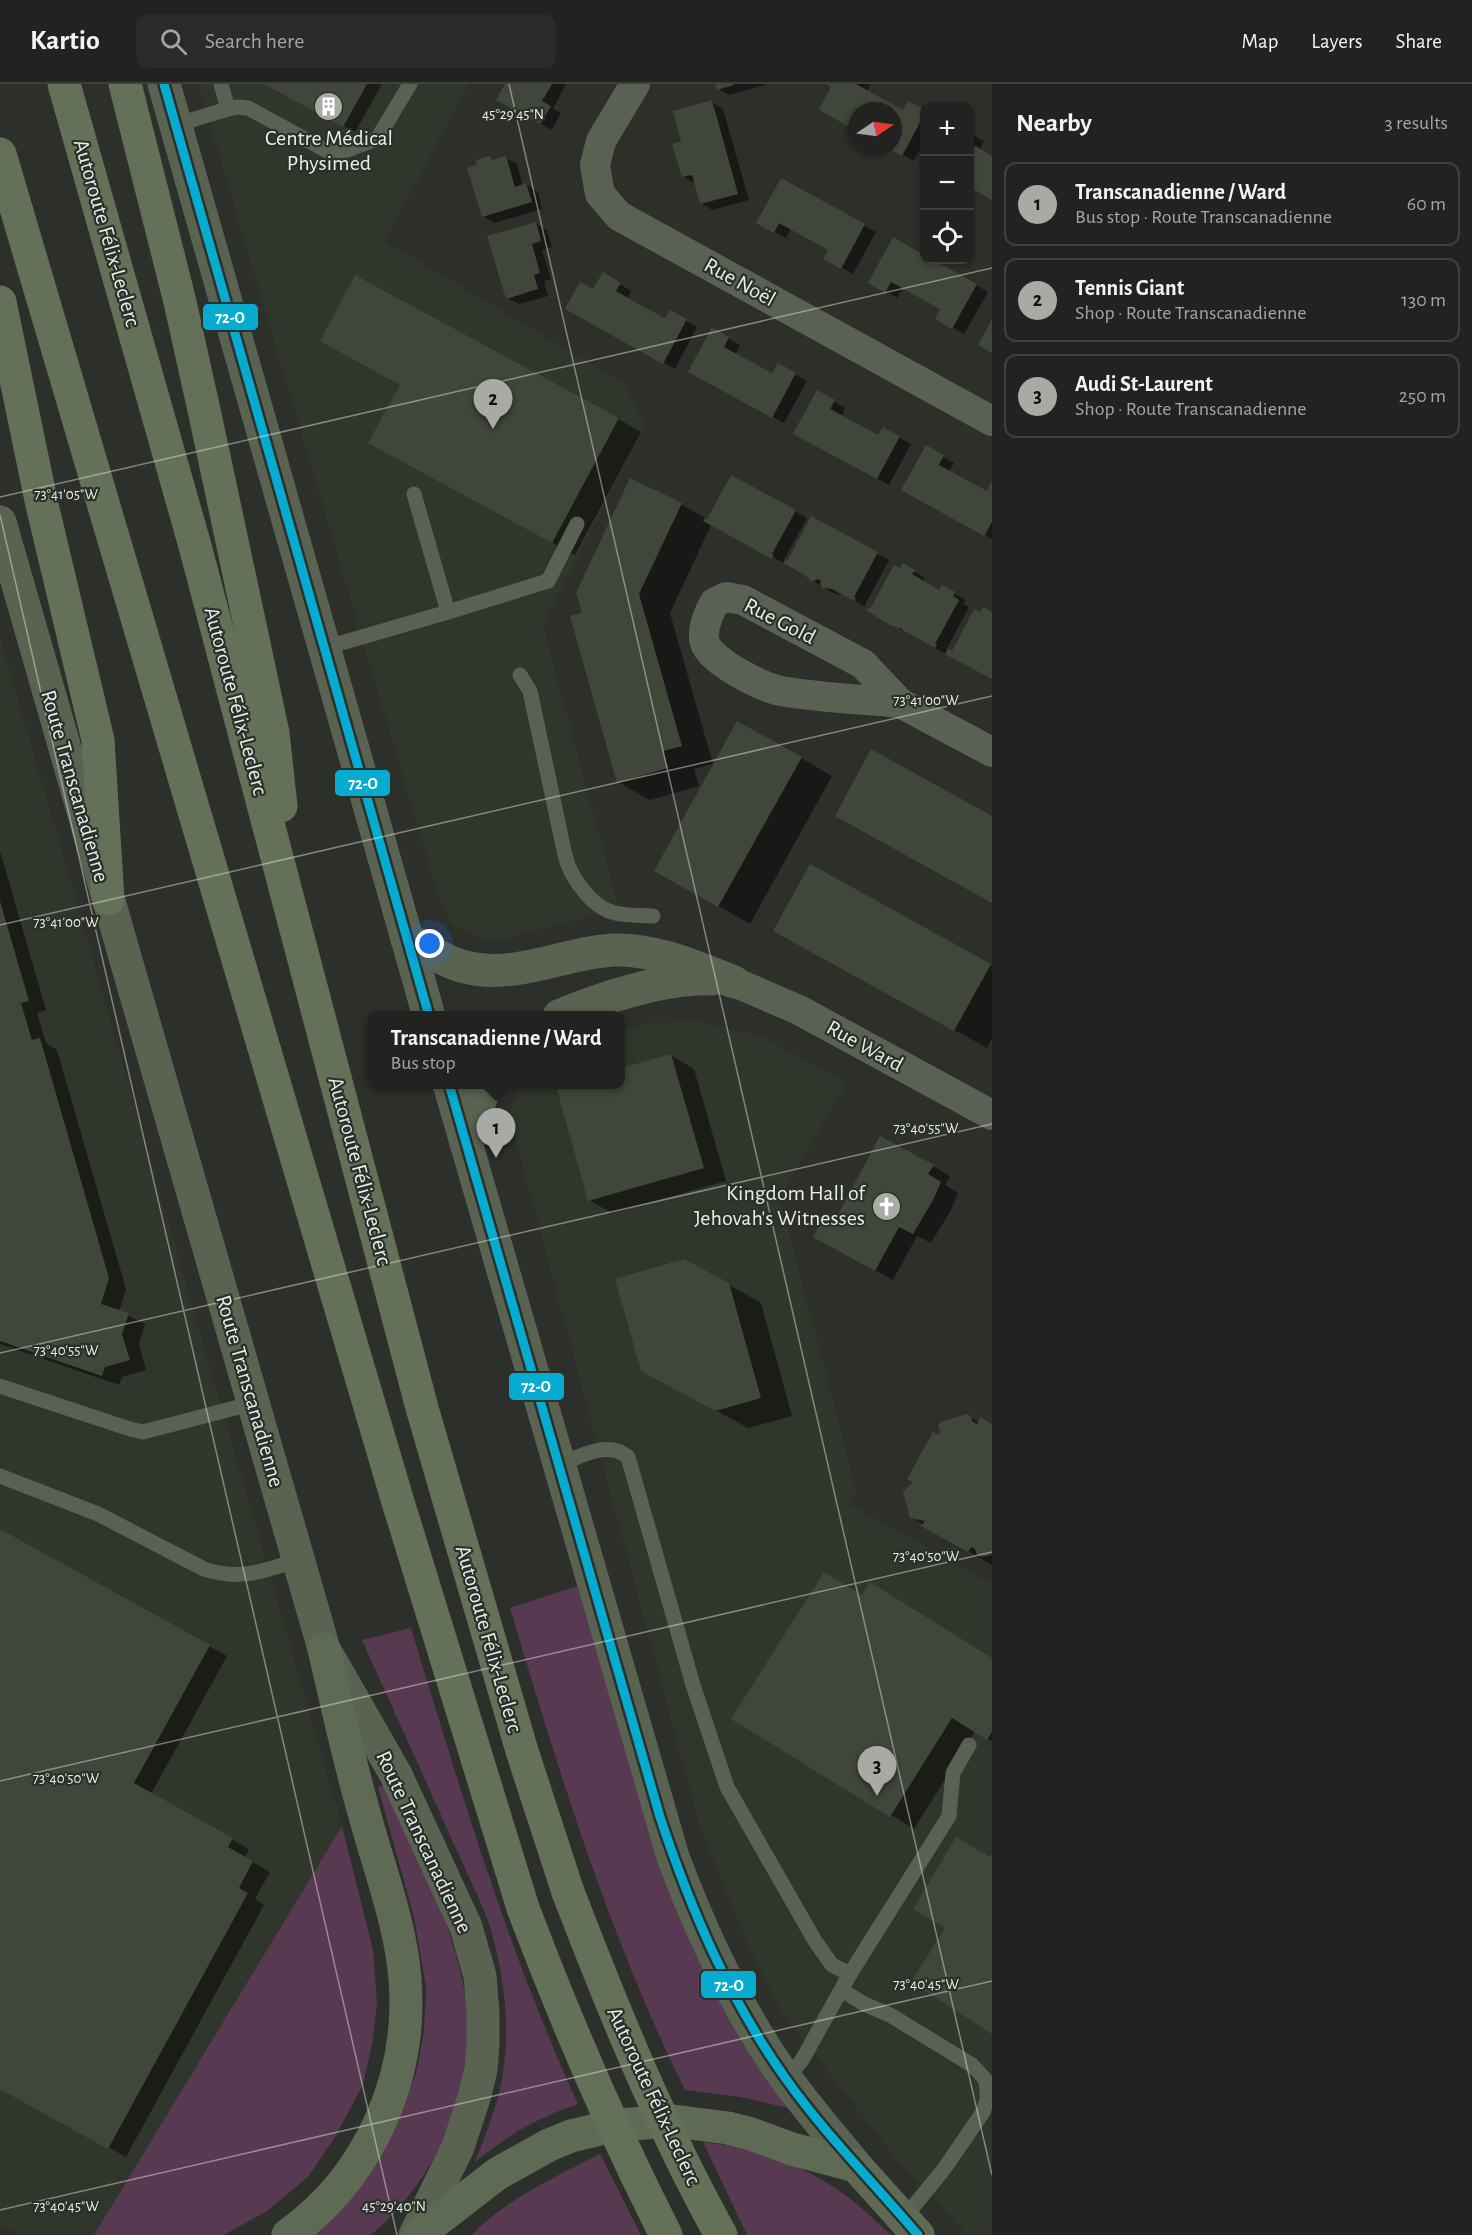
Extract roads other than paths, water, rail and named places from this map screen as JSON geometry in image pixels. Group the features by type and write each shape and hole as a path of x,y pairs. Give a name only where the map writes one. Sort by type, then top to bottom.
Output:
{"highway":[{"name":"Autoroute Félix-Leclerc","path":"64,84 192,534 422,1408 522,1751 568,1892 631,2051 670,2137 721,2235"},
{"path":"125,84 180,302 273,733 296,924"},
{"name":"Autoroute Félix-Leclerc","path":"0,154 398,1502 523,1908 578,2046 630,2162 666,2235"},
{"path":"0,302 42,505 98,740 108,899"}],"main road":[{"path":"164,84 428,1011"},
{"name":"Route Transcanadienne","path":"0,522 324,1649 396,1775 466,1928 480,1976 483,2012 481,2070 458,2147 417,2235"},
{"path":"407,939 456,964 480,970 522,969 586,953 627,950 670,958 734,982"},
{"path":"571,1011 661,983 709,978 734,982"},
{"path":"450,1089 673,1857 690,1903 724,1976 786,2079 856,2166 911,2227"},
{"path":"467,1146 484,1089"},
{"path":"288,2235 321,2207 343,2183 364,2154 379,2127 398,2071 406,2009 401,1948 358,1790 324,1649"},
{"path":"417,2235 497,2174 530,2154 571,2136 617,2125 674,2121 728,2128 792,2149 856,2166"}],"street":[{"name":"Rue Noël","path":"635,84 601,141 595,165 600,194 620,216 992,421"},
{"name":"Rue Gold","path":"900,703 779,690 730,669 714,658 705,644 704,630 714,603 726,597 743,600 753,605 863,664 900,703 992,752"},
{"name":"Rue Ward","path":"734,982 799,1010 992,1115"}],"lane":[{"path":"221,84 228,110"},
{"path":"175,125 237,107 248,108 327,151 339,153 372,142 381,136 410,84"},
{"path":"414,494 448,612"},
{"path":"324,648 548,581 577,524"},
{"path":"520,675 530,691 571,876 584,891 613,913 653,916"},
{"path":"0,1386 130,1429 143,1431 254,1403"},
{"path":"559,1465 609,1448 620,1451 628,1457 693,1685 727,1787 815,1941 832,1965 850,1974"},
{"path":"0,1476 98,1514 204,1569 219,1574 233,1576 254,1573 298,1560"},
{"path":"786,2079 802,2060 850,1974 949,1816 952,1773 969,1745"},
{"path":"842,1990 864,2004 890,2015 972,2065 985,2079 987,2100 983,2112 944,2169 911,2227"}],"place":[{"name":"Centre Médical Physimed","path":"329,106"},
{"name":"Tennis Giant","path":"493,429"},
{"name":"Transcanadienne / Ward","path":"496,1158"},
{"name":"Kingdom Hall of Jehovah's Witnesses","path":"886,1206"},
{"name":"Audi St-Laurent","path":"877,1796"}]}
